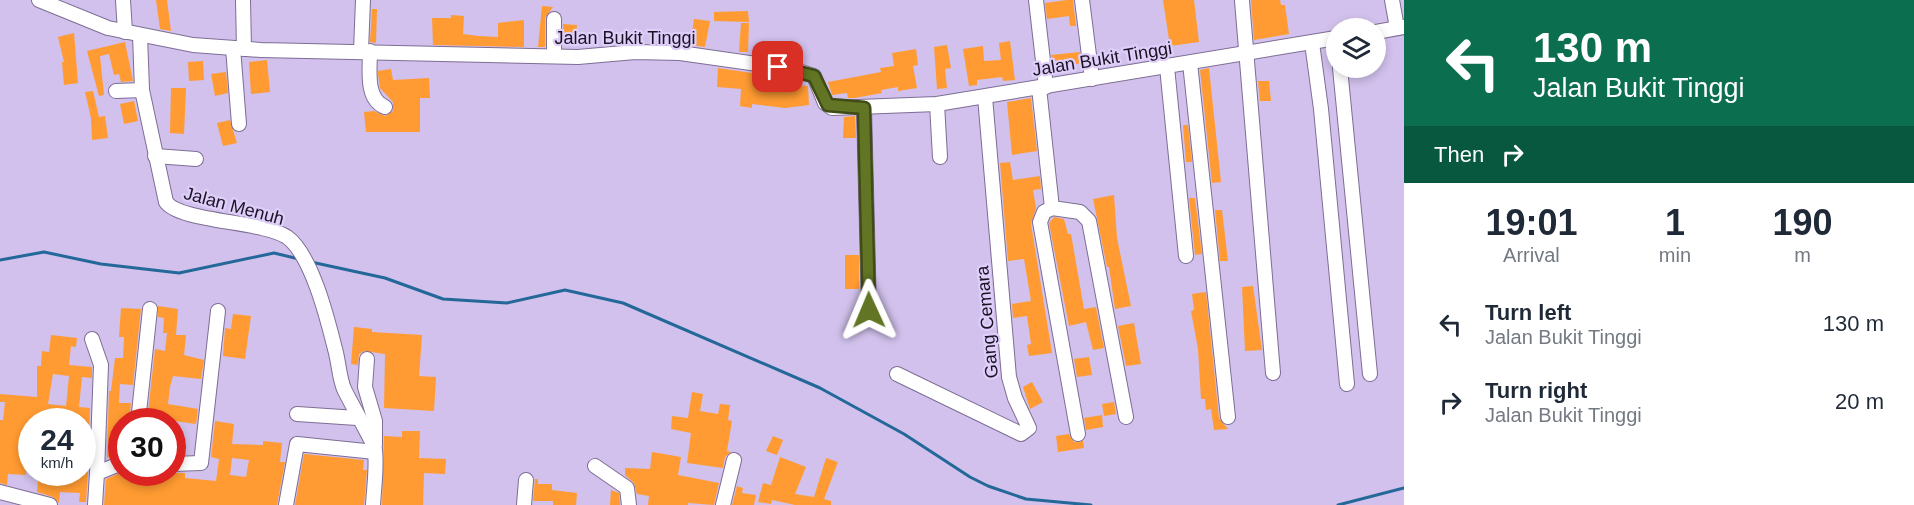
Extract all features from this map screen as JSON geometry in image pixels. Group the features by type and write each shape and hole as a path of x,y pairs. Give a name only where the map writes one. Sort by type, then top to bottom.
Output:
{"street":[{"name":"Jalan Bukit Tinggi","path":"39,0 69,7 125,32 181,44 239,49 554,56 680,53 792,69 814,76 828,105 864,108 937,104 985,97 1326,40"},
{"path":"123,0 125,32"},
{"path":"239,124 239,49 243,0"},
{"path":"363,0 366,51 373,96 380,105 385,107"},
{"path":"1036,0 1052,207"},
{"path":"1082,0 1092,79"},
{"path":"1392,0 1400,28"},
{"path":"1242,1 1273,372"},
{"path":"554,19 554,56"},
{"name":"Jalan Menuh","path":"140,35 142,90 168,206 287,237 309,268 335,348 343,386 357,418 375,449"},
{"path":"1312,42 1321,109 1347,384"},
{"path":"1190,63 1228,417"},
{"path":"1167,67 1186,256"},
{"path":"1341,78 1370,374"},
{"path":"116,92 142,90"},
{"name":"Gang Cemara","path":"897,374 1021,434 1029,428 1015,398 1009,377 985,97"},
{"path":"937,104 940,157"},
{"path":"864,108 869,310"},
{"path":"156,156 196,159"},
{"path":"1078,434 1040,222 1044,212 1052,207 1080,212 1089,221 1126,417"},
{"path":"139,408 150,309"},
{"path":"186,464 201,463 218,311"},
{"path":"92,339 101,365 95,505"},
{"path":"367,359 365,387 375,421 373,505"},
{"path":"297,414 357,418"},
{"path":"286,505 297,444 375,449"},
{"path":"723,505 734,460"},
{"path":"595,466 627,488 629,505"},
{"path":"97,473 108,469"},
{"path":"524,505 526,480"},
{"path":"0,492 50,505"}],"building":[{"path":"156,0 167,0 171,31 160,29"},
{"path":"1073,0 1076,26 1070,26 1069,16 1047,19 1045,3"},
{"path":"1163,0 1194,0 1199,42 1170,46"},
{"path":"1251,0 1280,0 1281,5 1285,5 1289,34 1254,40"},
{"path":"542,6 553,7 545,18 545,47 538,47"},
{"path":"372,9 377,9 376,43 370,42"},
{"path":"748,11 749,22 714,21 714,12"},
{"path":"451,15 464,16 463,34 479,36 498,37 498,23 524,20 524,47 433,45 432,18 451,18"},
{"path":"694,19 710,21 705,47 690,45"},
{"path":"741,23 749,23 748,52 739,52"},
{"path":"563,24 577,25 575,43 563,42"},
{"path":"74,33 78,83 64,85 62,62 64,62 58,37"},
{"path":"1010,41 1015,80 1003,81 1002,77 977,80 977,85 969,86 963,49 983,46 984,61 1001,60 999,43"},
{"path":"125,42 133,81 121,82 119,74 114,75 109,54 100,56 104,95 99,96 87,51"},
{"path":"947,45 951,68 945,69 947,88 937,89 934,47"},
{"path":"916,49 918,65 913,66 917,88 898,91 898,87 881,90 882,93 855,98 848,98 847,93 832,95 828,82 881,72 880,68 894,66 892,53"},
{"path":"1080,52 1081,63 1053,69 1051,55"},
{"path":"267,60 270,92 251,94 249,62"},
{"path":"203,61 204,80 189,81 188,62"},
{"path":"718,68 785,78 785,84 808,86 809,105 785,108 752,104 752,108 740,106 741,89 717,87"},
{"path":"1209,68 1221,182 1212,183 1200,70"},
{"path":"391,69 393,80 429,78 430,98 420,98 420,132 366,132 364,112 374,111 385,116 393,111 393,102 380,88 378,74 378,71"},
{"path":"226,72 228,93 215,96 211,74"},
{"path":"1258,81 1269,81 1271,101 1260,101"},
{"path":"171,88 186,88 184,134 170,133"},
{"path":"93,91 99,117 105,116 108,138 92,140 91,118 85,92"},
{"path":"1031,98 1037,151 1012,155 1007,102"},
{"path":"134,101 138,121 124,124 120,104"},
{"path":"855,116 856,138 843,138 844,117"},
{"path":"230,120 237,143 223,146 217,123"},
{"path":"1183,125 1188,125 1192,162 1186,162"},
{"path":"1010,162 1013,180 1040,176 1041,189 1033,190 1036,208 1031,224 1052,353 1029,356 1027,345 1031,344 1027,316 1013,318 1012,304 1031,301 1024,259 1008,261 1000,163"},
{"path":"1114,195 1117,238 1131,306 1115,309 1109,267 1107,267 1093,199"},
{"path":"1189,198 1195,198 1202,254 1195,255"},
{"path":"1215,210 1222,210 1228,261 1220,261"},
{"path":"1054,217 1064,219 1068,234 1071,234 1084,309 1096,307 1104,348 1093,350 1086,322 1069,326 1049,223"},
{"path":"845,255 859,255 859,289 845,289"},
{"path":"1253,286 1262,350 1245,351 1242,287"},
{"path":"1206,292 1219,418 1228,429 1214,430 1211,409 1206,410 1205,399 1201,399 1198,349 1191,311 1194,310 1192,294"},
{"path":"158,306 178,309 176,335 186,335 184,355 204,360 201,379 173,376 170,387 168,404 198,409 196,424 186,423 186,408 149,408 155,349 165,351 167,333 163,333 164,318 158,317"},
{"path":"121,308 141,309 133,385 120,384 119,403 131,403 130,408 108,408 115,358 123,358 124,337 119,337"},
{"path":"233,314 251,316 245,359 223,356 225,328 231,329"},
{"path":"1134,323 1141,364 1126,366 1118,326"},
{"path":"354,327 372,329 372,332 422,335 419,376 436,377 434,411 384,408 385,354 364,351 359,354 358,365 351,364"},
{"path":"51,335 77,338 76,347 71,346 69,365 92,367 92,378 82,377 79,407 90,408 18,408 18,475 8,474 7,485 0,483 0,420 3,420 5,402 0,402 0,394 37,397 37,366 41,366 42,351 49,352","holes":["53,374 69,376 66,406 48,404"]},
{"path":"1089,357 1092,375 1077,377 1074,359"},
{"path":"1032,382 1043,402 1030,409 1023,387"},
{"path":"692,392 703,394 700,411 718,414 720,404 730,405 728,420 732,421 727,451 731,452 725,457 723,468 687,463 691,433 671,429 672,416 688,418"},
{"path":"1114,402 1116,414 1104,416 1102,404"},
{"path":"1102,415 1103,427 1086,430 1084,418"},
{"path":"215,421 234,424 232,444 263,445 263,441 282,443 280,462 285,462 277,505 104,505 106,479 108,478 108,486 186,486 186,478 216,481 219,459 211,457","holes":["232,458 249,460 246,477 230,475"]},
{"path":"402,431 420,431 419,458 446,459 445,474 424,473 423,505 382,505 384,436 402,437"},
{"path":"1069,434 1074,442 1083,441 1084,448 1058,452 1056,436"},
{"path":"773,436 783,440 777,455 766,451"},
{"path":"652,452 681,457 678,475 719,483 714,505 688,503 688,505 648,505 649,496 637,494 634,483 625,475 625,468 650,469"},
{"path":"304,454 364,460 363,470 367,470 364,505 295,505"},
{"path":"780,457 806,467 795,494 814,497 826,458 838,462 824,499 831,501 831,505 795,505 772,500 771,504 758,502 763,483 771,485"},
{"path":"535,479 538,479 538,484 552,484 552,490 577,493 576,505 553,505 553,501 533,501"},
{"path":"38,486 87,486 86,502 79,502 80,493 60,492 59,503 53,497 37,492"},
{"path":"737,486 743,488 742,493 756,495 754,505 732,505"},
{"path":"611,490 619,493 620,505 610,505"}],"waterway":[{"path":"0,260 44,252 101,264 179,273 274,253 299,259"},
{"path":"311,262 385,278 443,299 507,303 565,290 623,303 820,388 904,434 970,477 988,486 1026,499 1091,505"},
{"path":"1338,505 1404,488"}],"route":[{"path":"778,67 814,76 825,103 832,108 864,108 869,310"}]}
